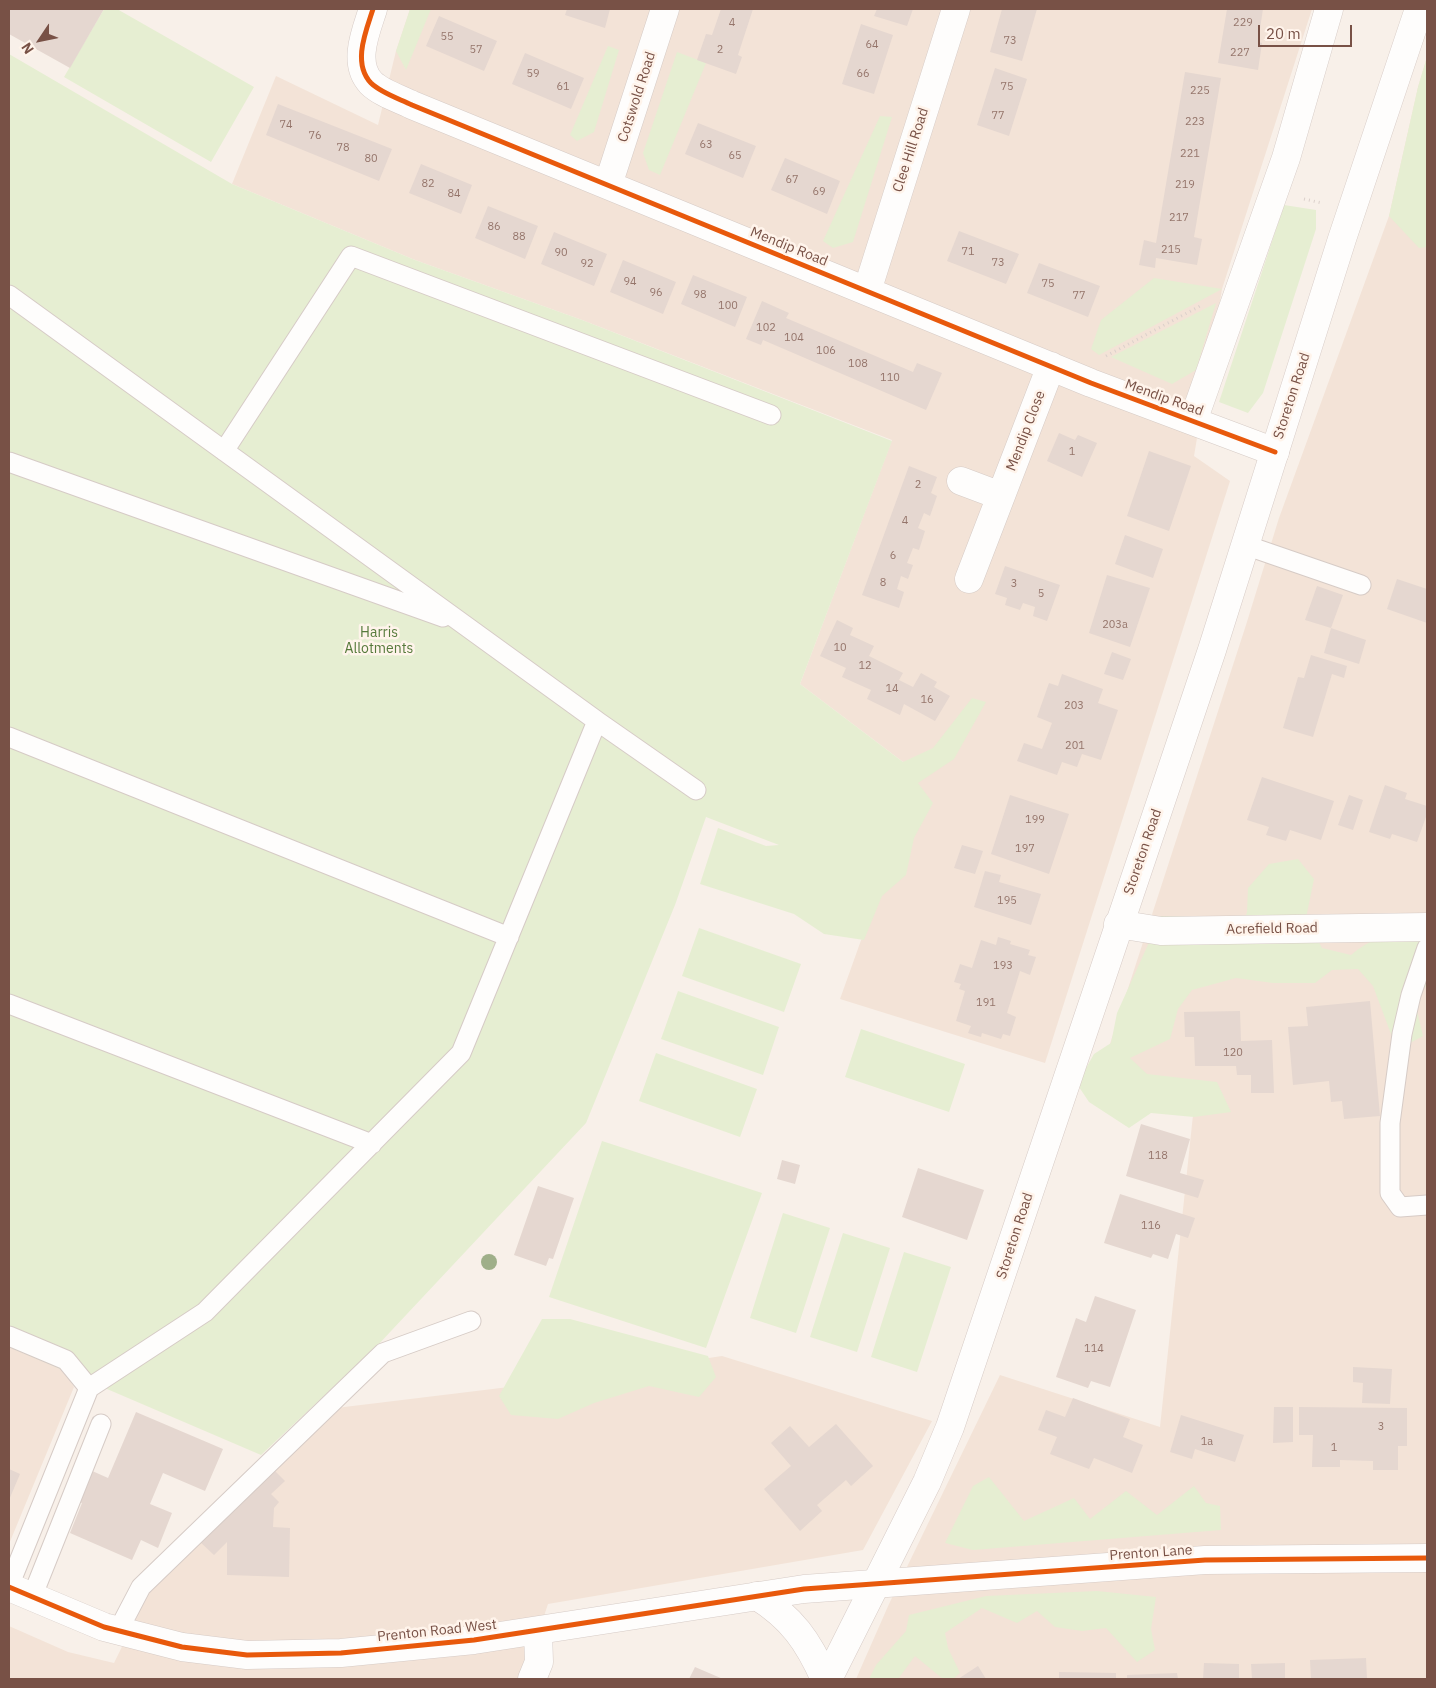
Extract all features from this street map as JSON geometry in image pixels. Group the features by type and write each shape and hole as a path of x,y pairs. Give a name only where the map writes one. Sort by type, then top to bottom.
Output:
{"street":[{"name":"Mendip Road","path":"373,9 364,39 362,67 371,83 412,105 1062,371 1275,452"},
{"name":"Cotswold Road","path":"608,185 665,9"},
{"name":"Clee Hill Road","path":"867,291 956,9"},
{"path":"1194,421 1275,193 1329,9"},
{"name":"Storeton Road","path":"826,1679 926,1482 950,1427 1118,924 1212,650 1352,209 1419,9"},
{"name":"Mendip Close","path":"969,579 1001,496 1062,371"},
{"path":"961,481 1001,496"},
{"name":"Acrefield Road","path":"1118,924 1161,931 1427,927"},
{"name":"Prenton Lane","path":"876,1583 1205,1560 1427,1558"},
{"name":"Prenton Road West","path":"17,1590 104,1628 182,1647 247,1655 341,1653 538,1631 804,1589 876,1583"},
{"path":"757,1596 778,1609 794,1625 813,1651 826,1679"},
{"path":"532,1679 539,1662 538,1631"}],"lane":[{"path":"224,451 351,256 771,415"},
{"path":"9,295 597,721 696,790"},
{"path":"9,462 464,624"},
{"path":"1245,545 1361,585"},
{"path":"17,1590 89,1388 205,1312 461,1053 597,721"},
{"path":"9,738 509,937"},
{"path":"1427,948 1411,995 1402,1034 1390,1123 1390,1193 1400,1207 1427,1205"},
{"path":"9,1004 372,1144"},
{"path":"118,1631 141,1588 383,1353 471,1321"},
{"path":"9,1336 66,1360 89,1388"},
{"path":"17,1590 101,1424"}],"path":[{"path":"1275,193 1352,209"},
{"path":"1062,371 1244,282"}],"shaded area":[{"path":"410,9 1312,9 1222,289 1194,456 1230,481 1045,1063 840,999 869,918 915,771 800,684 892,440 582,320 415,260 232,184 276,76 378,125 396,51"},
{"path":"1427,57 1427,1679 856,1679 889,1604 1000,1375 1160,1427 1193,1115 1096,1087 1279,518 1389,216 1418,87"},
{"path":"9,1347 64,1370 74,1387 9,1544"},
{"path":"722,1356 932,1421 863,1550 548,1604 523,1679 9,1679 9,1626 68,1652 114,1663 148,1594 197,1539 328,1409 550,1382"}],"green space":[{"path":"104,9 117,9 254,87 211,162 64,77"},
{"path":"410,9 431,9 406,70 396,51"},
{"path":"608,46 619,50 594,132 577,141 570,135"},
{"path":"677,52 706,63 660,175 649,170 643,153"},
{"name":"Harris Allotments","path":"9,54 232,184 415,260 582,320 892,441 800,684 903,762 933,748 972,698 986,702 954,759 918,783 933,803 914,838 906,875 882,896 864,940 824,934 794,914 700,884 718,828 766,846 779,845 706,817 675,905 586,1123 377,1346 261,1455 9,1347"},
{"path":"1427,57 1427,247 1419,248 1389,216 1418,87"},
{"path":"880,116 892,117 853,242 833,248 823,241"},
{"path":"1284,205 1316,210 1316,229 1263,393 1248,413 1219,402"},
{"path":"1154,278 1222,289 1099,355 1091,349 1101,320"},
{"path":"1216,303 1196,370 1172,384 1111,357"},
{"path":"1298,859 1314,879 1306,918 1322,948 1351,955 1369,943 1386,936 1396,934 1427,935 1427,986 1413,994 1423,1036 1397,1050 1373,986 1358,969 1332,970 1315,983 1273,983 1236,978 1192,990 1178,1009 1170,1039 1130,1058 1147,1074 1217,1082 1231,1112 1194,1117 1151,1113 1129,1128 1089,1102 1077,1084 1094,1054 1111,1043 1117,1013 1161,916 1205,916 1219,939 1239,937 1247,912 1248,888 1269,864"},
{"path":"699,928 801,964 784,1012 682,976"},
{"path":"678,991 779,1027 763,1075 661,1039"},
{"path":"861,1029 965,1064 949,1112 845,1077"},
{"path":"656,1053 757,1089 740,1137 639,1101"},
{"path":"602,1141 762,1193 706,1348 549,1297"},
{"path":"783,1213 830,1228 796,1333 750,1318"},
{"path":"843,1233 890,1248 857,1352 810,1337"},
{"path":"904,1252 951,1267 917,1372 871,1357"},
{"path":"542,1319 570,1319 708,1356 716,1377 699,1397 649,1386 594,1403 558,1419 511,1415 499,1396"},
{"path":"989,1477 1024,1521 1074,1498 1090,1519 1126,1491 1157,1515 1194,1486 1206,1503 1220,1506 1221,1530 973,1550 945,1543 973,1486"},
{"path":"1097,1591 1156,1597 1151,1629 1155,1650 1137,1662 1106,1628 1082,1631 1055,1627 1037,1611 1017,1623 982,1608 945,1633 948,1648 960,1673 953,1679 943,1679 915,1656 898,1679 869,1679 876,1665 906,1631 909,1615 986,1596"}],"building":[{"path":"9,9 104,9 70,68 9,34"},
{"path":"567,9 610,9 605,28 565,15"},
{"path":"721,9 753,9 738,55 742,57 736,74 697,60 706,34 712,35"},
{"path":"877,9 913,9 907,26 874,16"},
{"path":"1002,9 1037,9 1022,61 990,52"},
{"path":"1227,9 1263,9 1258,42 1262,43 1258,70 1218,63"},
{"path":"439,16 497,41 484,71 426,46"},
{"path":"861,24 893,35 874,94 842,84"},
{"path":"525,53 584,78 571,109 512,84"},
{"path":"995,68 1027,79 1009,136 977,125"},
{"path":"1185,72 1221,78 1194,237 1202,239 1197,265 1156,258 1155,268 1139,265 1144,240 1156,243"},
{"path":"278,104 392,149 379,181 266,135"},
{"path":"698,123 756,146 743,178 685,154"},
{"path":"785,158 840,181 827,214 771,190"},
{"path":"421,164 472,185 461,214 409,193"},
{"path":"488,206 538,226 525,259 475,238"},
{"path":"959,231 1019,254 1006,284 947,261"},
{"path":"554,232 607,254 594,286 541,264"},
{"path":"623,260 676,282 663,314 610,292"},
{"path":"1039,263 1100,286 1088,317 1027,293"},
{"path":"693,275 747,297 735,327 681,304"},
{"path":"762,301 789,313 786,318 913,372 917,363 942,373 926,410 763,340 761,345 746,339"},
{"path":"1059,433 1075,440 1078,435 1097,443 1082,477 1047,461"},
{"path":"1149,451 1191,466 1169,531 1127,516"},
{"path":"909,466 937,477 931,493 937,496 930,516 924,513 918,528 925,531 919,550 913,548 907,563 913,565 908,579 901,576 897,589 904,592 899,608 862,595"},
{"path":"1125,535 1163,549 1153,578 1115,564"},
{"path":"1005,566 1060,585 1047,621 1033,616 1035,607 1023,603 1020,610 1005,605 1007,598 995,594"},
{"path":"1107,575 1150,588 1130,647 1089,633"},
{"path":"1397,579 1427,589 1427,623 1387,609"},
{"path":"1317,586 1343,595 1331,628 1305,620"},
{"path":"837,620 853,628 850,635 874,646 869,656 903,673 899,680 913,687 921,673 937,682 934,687 950,696 935,721 904,704 900,715 867,699 871,690 842,677 846,668 820,656"},
{"path":"1331,628 1366,640 1359,664 1324,653"},
{"path":"1112,652 1131,659 1123,680 1104,674"},
{"path":"1311,655 1347,666 1344,678 1332,674 1313,737 1283,728 1298,677 1304,678"},
{"path":"1062,674 1103,689 1098,703 1118,710 1101,760 1082,754 1077,767 1062,762 1057,775 1017,761 1024,743 1042,749 1052,723 1037,717 1049,683 1058,686"},
{"path":"1262,777 1334,801 1321,840 1290,830 1286,841 1266,835 1269,827 1247,820"},
{"path":"1385,785 1407,793 1405,799 1427,806 1427,814 1417,842 1392,834 1390,839 1369,832"},
{"path":"1010,795 1069,814 1049,874 991,854"},
{"path":"1349,795 1363,800 1353,830 1338,825"},
{"path":"962,845 983,851 975,874 954,868"},
{"path":"985,871 1001,875 999,882 1041,894 1031,925 974,907"},
{"path":"998,937 1011,941 1010,944 1030,950 1028,955 1036,957 1030,975 1020,971 1007,1013 1016,1017 1010,1036 1003,1034 1001,1039 982,1033 981,1037 968,1033 971,1026 956,1021 965,991 959,989 961,984 954,982 960,964 972,968 981,940 996,945"},
{"path":"1370,1001 1380,1116 1344,1119 1342,1101 1331,1102 1329,1081 1293,1085 1288,1027 1308,1026 1306,1007"},
{"path":"1240,1011 1241,1041 1272,1040 1274,1093 1251,1093 1251,1075 1237,1075 1236,1066 1195,1066 1194,1037 1185,1037 1184,1012"},
{"path":"1141,1124 1190,1139 1180,1173 1204,1180 1198,1198 1126,1176"},
{"path":"782,1160 800,1165 795,1184 777,1179"},
{"path":"918,1168 984,1190 967,1240 902,1217"},
{"path":"538,1186 574,1198 553,1259 549,1258 546,1266 514,1255"},
{"path":"1120,1194 1195,1218 1188,1238 1176,1234 1168,1259 1153,1254 1151,1258 1104,1243"},
{"path":"1095,1296 1136,1310 1110,1387 1091,1381 1088,1388 1056,1377 1076,1318 1086,1322"},
{"path":"1353,1367 1392,1369 1390,1404 1362,1403 1363,1383 1353,1382"},
{"path":"1073,1398 1130,1419 1123,1437 1143,1445 1132,1473 1094,1458 1089,1469 1050,1454 1057,1437 1038,1430 1046,1410 1065,1417"},
{"path":"1274,1407 1293,1407 1293,1442 1273,1443"},
{"path":"1299,1407 1407,1408 1407,1446 1398,1446 1398,1470 1373,1470 1373,1461 1340,1460 1340,1467 1312,1467 1313,1435 1299,1435"},
{"path":"136,1412 223,1449 205,1491 163,1473 150,1504 172,1513 158,1548 141,1540 132,1560 70,1533 82,1503 77,1501 90,1470 108,1478"},
{"path":"1181,1415 1244,1435 1235,1462 1195,1449 1192,1459 1170,1452"},
{"path":"836,1424 873,1466 851,1486 846,1480 817,1505 822,1511 800,1531 764,1489 791,1466 771,1443 790,1426 809,1447"},
{"path":"270,1466 285,1481 271,1494 279,1502 274,1508 273,1527 290,1528 289,1577 227,1575 227,1542 214,1555 197,1539"},
{"path":"9,1469 20,1474 9,1500"},
{"path":"1366,1658 1367,1679 1311,1679 1310,1660"},
{"path":"1204,1663 1239,1664 1239,1679 1203,1679"},
{"path":"1285,1663 1285,1679 1252,1679 1251,1664"},
{"path":"978,1666 986,1679 958,1679"},
{"path":"695,1667 723,1679 689,1679"},
{"path":"1059,1672 1116,1673 1116,1679 1059,1679"},
{"path":"1177,1673 1178,1679 1127,1679 1127,1675"}],"cycle path":[{"path":"373,9 362,47 362,66 365,75 371,83 391,96 1091,383 1275,452"},
{"path":"9,1587 104,1627 182,1647 247,1655 341,1653 474,1640 804,1589 1205,1560 1427,1558"}]}
